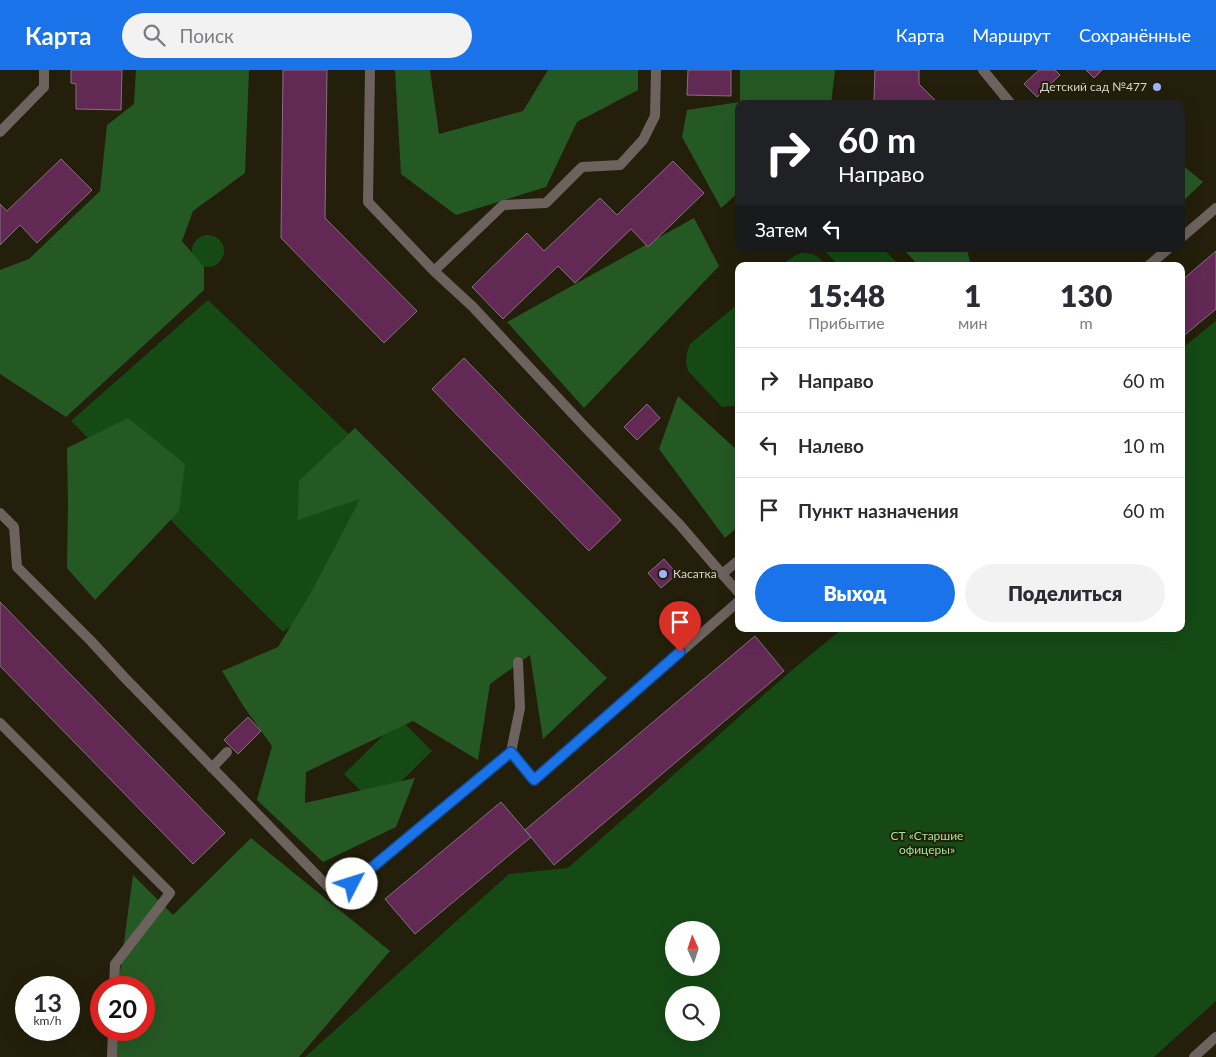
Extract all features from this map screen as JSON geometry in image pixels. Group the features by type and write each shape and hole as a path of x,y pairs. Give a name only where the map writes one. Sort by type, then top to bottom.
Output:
{"street":[{"path":"0,132 44,88 44,70"},
{"path":"370,70 368,202 434,271 473,307 680,525 735,589"},
{"path":"434,271 503,205 546,203 582,167 620,165 643,140 656,116 656,70"},
{"path":"984,70 1008,100"},
{"path":"1185,235 1216,208"},
{"path":"1153,262 1164,252"},
{"path":"0,513 14,527 17,567 338,897 511,752 520,708 518,662"},
{"path":"722,574 735,563"},
{"path":"511,752 534,780 735,604"},
{"path":"0,723 170,893 115,964 114,976"},
{"path":"212,768 227,752"},
{"path":"1194,1057 1216,1037"},
{"path":"112,1057 113,1041"}],"green space":[{"path":"136,70 249,70 245,173 193,211 182,241 204,267 204,290 66,417 0,374 0,270 29,259 100,191 107,125 134,104"},
{"path":"395,70 430,70 439,134 523,111 548,70 638,70 638,90 577,122 546,187 456,215 401,174"},
{"path":"740,70 835,70 831,100 740,100"},
{"path":"735,103 735,196 721,208 682,137 687,110"},
{"path":"1185,167 1203,182 1185,199"},
{"path":"694,218 719,266 584,408 507,322"},
{"path":"208,235 214,236 219,240 223,245 223,257 219,262 214,266 208,267 202,266 197,262 193,257 192,251 193,245 197,240 202,236"},
{"path":"826,252 887,252 896,262 835,262"},
{"path":"906,252 968,252 970,262 915,262"},
{"path":"801,253 810,254 816,256 823,262 786,262"},
{"path":"208,300 483,562 356,577 283,632 71,421"},
{"path":"735,306 735,405 722,407 688,371 686,362 690,344"},
{"name":"СТ «Старшие офицеры»","path":"1216,321 1216,1001 1154,1057 305,1057 509,874 568,868 791,671 838,632 1185,632 1185,346"},
{"path":"678,396 735,448 735,529 725,538 659,449"},
{"path":"128,418 185,464 179,511 95,600 67,568 67,448"},
{"path":"355,428 607,678 543,739 530,655 490,684 478,760 413,721 306,772 305,803 415,778 396,827 323,862 257,800 272,746 244,707 222,671 278,647 313,589 360,499 298,520 299,481"},
{"path":"400,719 432,751 376,806 344,774"},
{"path":"251,838 390,951 299,1057 110,1057 112,1041 155,1041 155,976 119,976 133,875 173,915"}],"building":[{"path":"71,70 122,70 121,110 76,109 76,84 71,83"},
{"path":"283,70 327,70 325,218 417,311 384,343 281,238"},
{"path":"688,70 731,70 731,96 687,95"},
{"path":"875,70 919,70 919,84 935,100 874,100"},
{"path":"1039,70 1055,70 1060,75 1037,97 1024,84"},
{"path":"1086,70 1102,70 1094,78"},
{"path":"61,159 92,190 37,243 20,225 0,245 0,204 7,211"},
{"path":"673,161 704,193 648,247 631,229 575,283 558,266 503,319 472,287 527,233 544,251 600,198 617,215"},
{"path":"1216,251 1216,309 1185,335 1185,278"},
{"path":"464,358 621,520 589,551 432,389"},
{"path":"647,404 660,418 637,440 624,427"},
{"name":"Касатка","path":"664,559 677,574 661,588 648,573"},
{"path":"0,602 225,833 193,864 0,666"},
{"path":"755,636 784,671 554,865 525,830"},
{"path":"248,717 261,731 238,754 224,740"},
{"path":"501,802 531,837 415,934 385,899"}],"place":[{"name":"Детский сад №477","path":"1157,87"},
{"name":"Касатка","path":"663,574"}],"route":[{"path":"352,884 511,752 534,780 680,652"}]}
